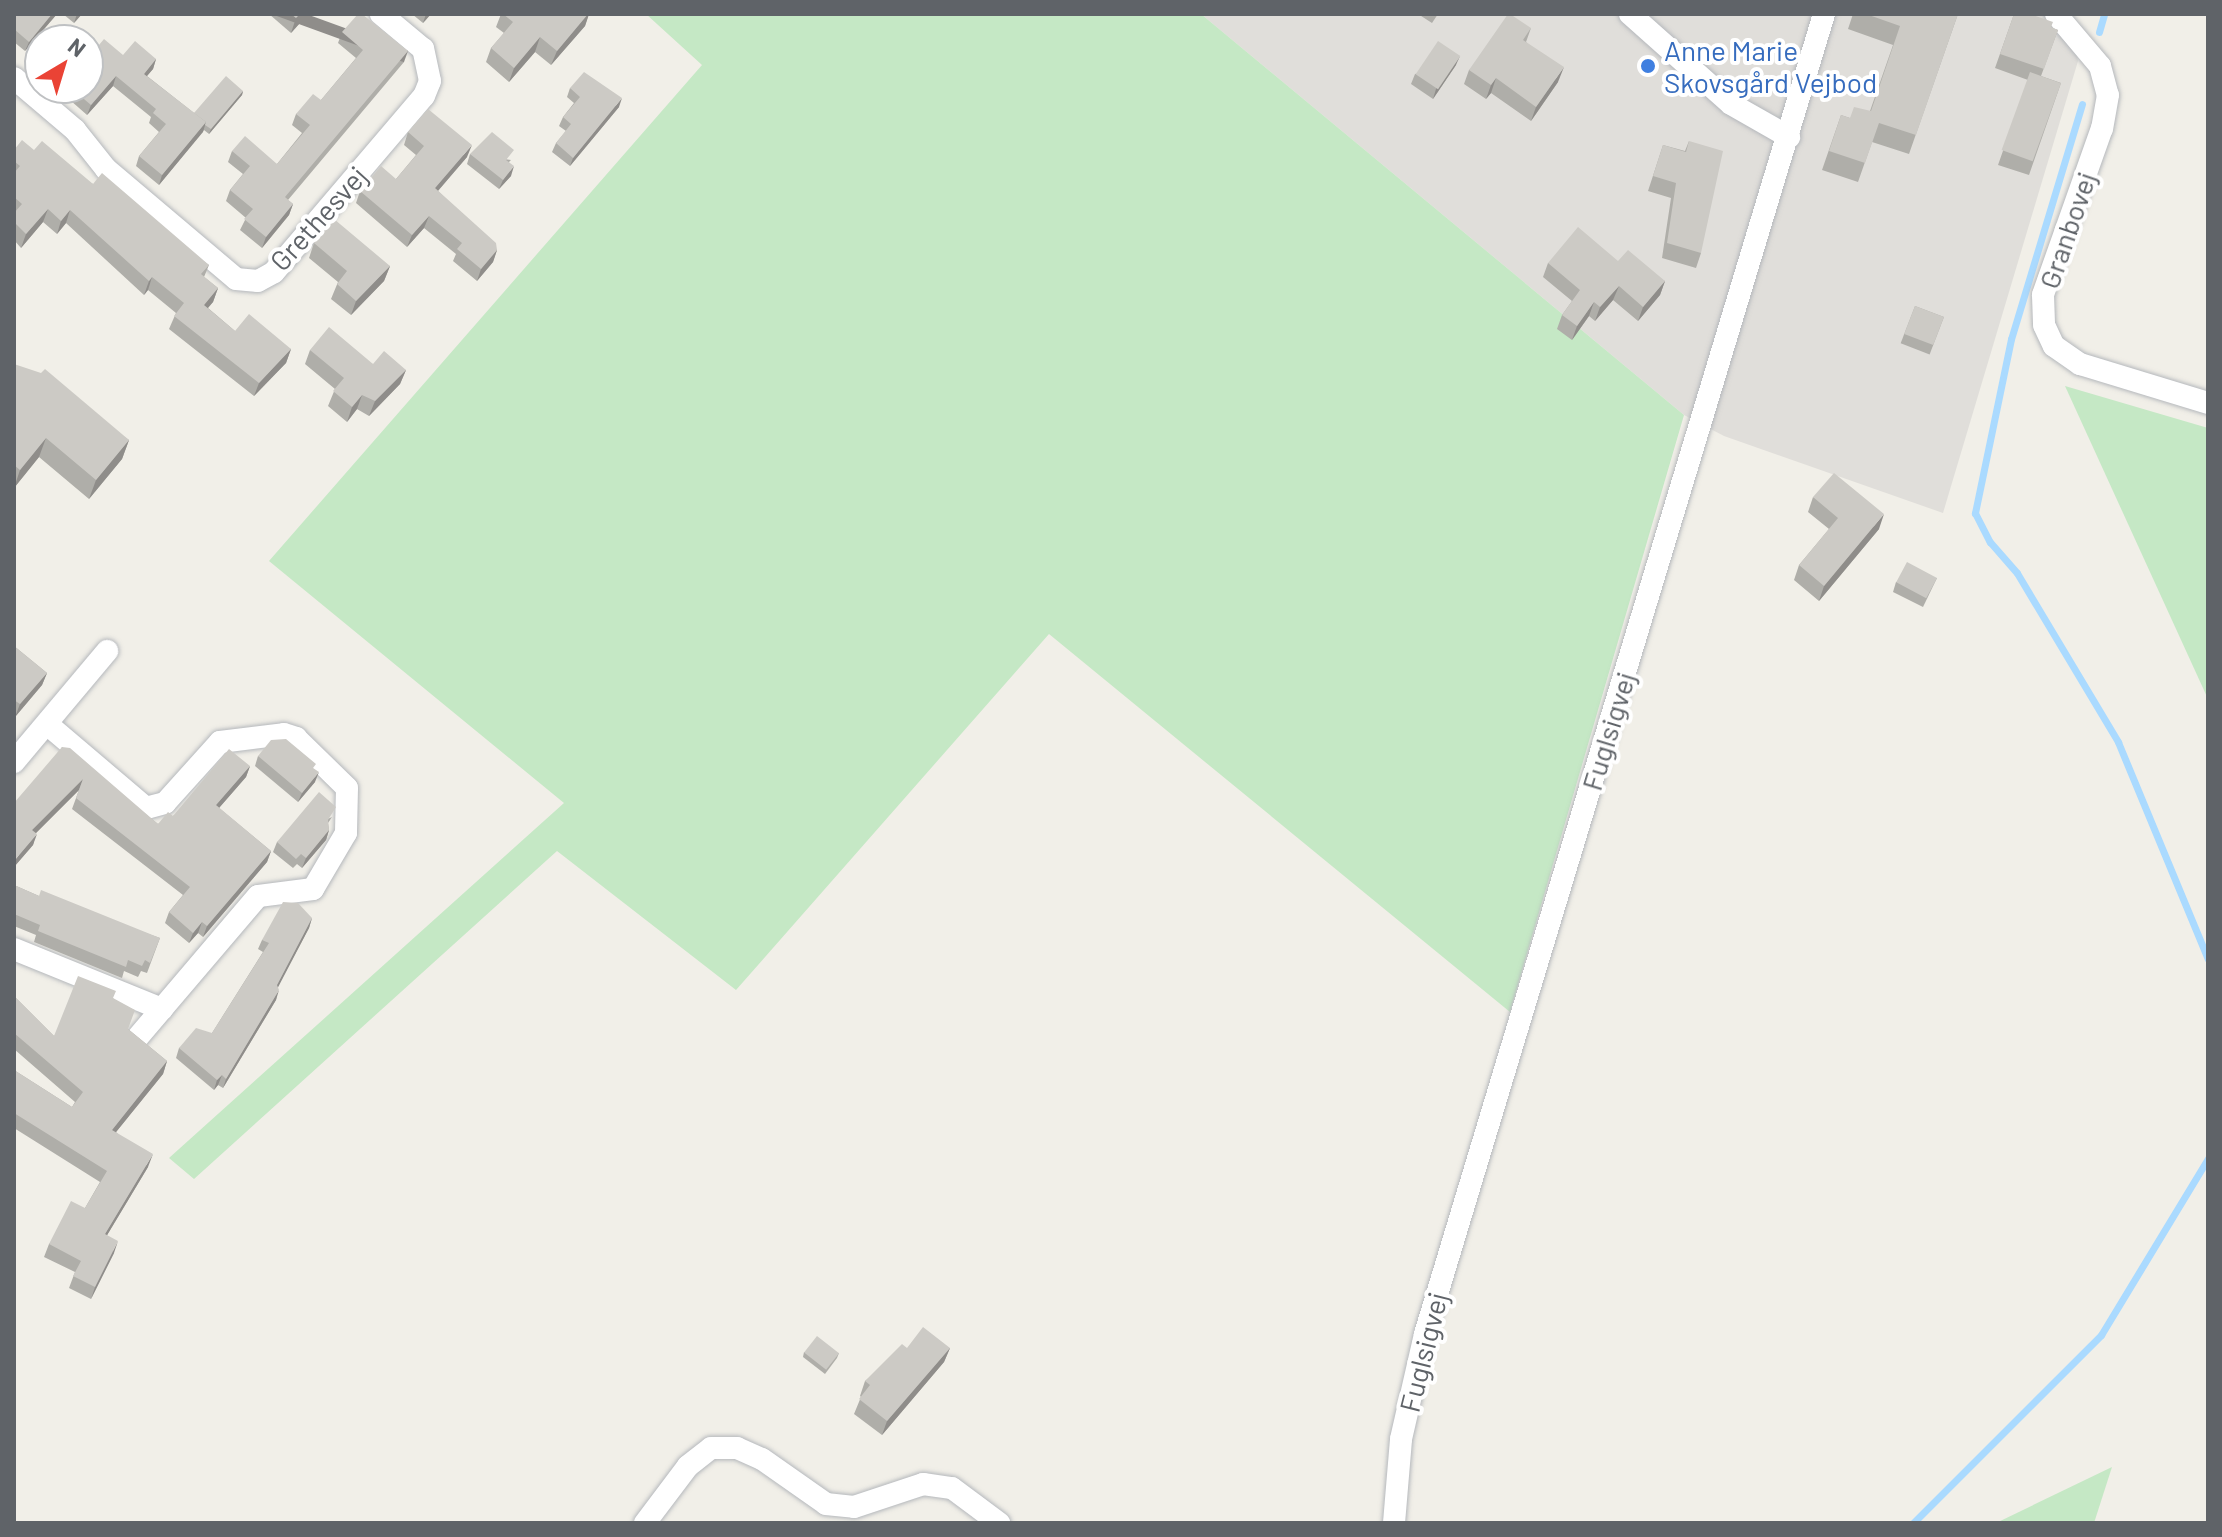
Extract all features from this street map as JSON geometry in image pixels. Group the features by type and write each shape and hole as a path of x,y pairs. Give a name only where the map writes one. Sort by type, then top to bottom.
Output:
{"street":[{"name":"Grethesvej","path":"14,78 75,130 106,169 236,279 258,281 274,272 424,96 430,81 423,49 381,14"},
{"path":"1630,14 1731,104 1789,137"},
{"name":"Fuglsigvej","path":"1394,1523 1401,1439 1425,1334 1824,14"},
{"name":"Granbovej","path":"2056,14 2100,66 2108,95 2102,128 2043,295 2044,325 2054,346 2080,364 2208,403"},
{"path":"14,762 107,651"},
{"path":"47,724 146,808 165,803 225,740 290,735 345,782 349,825 313,889 258,896 139,1036"},
{"path":"14,949 162,1009"},
{"path":"645,1523 688,1466 711,1448 737,1448 762,1459 826,1504 854,1507 923,1484 952,1488 999,1523"}],"shaded area":[{"path":"1201,14 2069,14 2078,61 1943,513 1724,436 1684,415"}],"green space":[{"path":"646,14 1201,14 1684,415 1510,1012 1049,634 736,990 557,851 194,1179 169,1158 564,803 269,561 702,65"},
{"path":"2065,386 2208,428 2208,699"},
{"path":"2112,1467 2094,1523 1996,1523"}],"building":[{"path":"14,14 52,14 44,24 24,24 24,38 14,29"},
{"path":"358,14 408,51 285,197 293,204 266,237 244,219 253,209 230,190 250,166 232,151 245,136 277,164 310,125 296,114 313,94 321,100 363,50 342,32"},
{"path":"503,14 588,14 557,51 540,37 514,68 491,48 513,22"},
{"path":"1508,14 1531,28 1523,40 1564,67 1536,107 1496,78 1491,85 1469,70"},
{"path":"1866,14 1958,14 1916,135 1879,123 1865,163 1829,151 1841,115 1850,118 1854,107 1871,111 1900,26"},
{"path":"2014,14 2030,14 2053,22 2051,27 2058,30 2044,69 2000,54"},
{"path":"104,39 123,55 135,41 156,59 144,74 206,122 162,175 139,156 166,124 153,113 156,109 116,76 104,90"},
{"path":"1438,41 1460,56 1438,89 1416,74"},
{"path":"584,72 622,98 573,158 556,143 571,124 563,117 580,97 570,88"},
{"path":"2030,72 2061,83 2033,161 2002,150"},
{"path":"226,76 243,91 211,129 194,113"},
{"path":"428,109 472,145 435,188 496,243 497,250 481,269 457,249 462,243 429,216 412,235 360,191 381,166 396,179 424,146 408,132"},
{"path":"492,132 514,150 506,160 514,166 503,180 470,154"},
{"path":"22,140 34,150 42,141 93,184 102,173 209,265 201,274 218,288 204,305 235,331 249,314 291,349 259,383 174,316 184,303 152,277 149,281 70,210 61,221 48,209 26,234 14,222 14,213 22,204 14,197 14,173 20,166 14,161 14,150"},
{"path":"1689,141 1723,151 1701,253 1667,243 1676,183 1653,176 1663,145 1686,152"},
{"path":"334,219 390,266 356,301 337,284 347,271 314,243"},
{"path":"1578,227 1618,261 1628,250 1665,281 1643,307 1619,286 1600,307 1594,302 1577,326 1562,315 1580,290 1548,263"},
{"path":"1915,306 1944,317 1933,345 1904,334"},
{"path":"329,327 373,364 384,351 406,370 375,401 362,395 352,407 333,391 344,378 310,350"},
{"path":"14,364 41,373 45,369 129,440 96,480 46,438 20,470 14,465"},
{"path":"1834,473 1884,514 1824,586 1799,565 1838,518 1813,497"},
{"path":"1907,562 1937,578 1926,598 1896,582"},
{"path":"14,646 47,673 20,704 14,700"},
{"path":"286,739 316,764 313,768 319,772 302,793 258,756 271,740"},
{"path":"62,747 70,748 158,824 168,812 173,816 229,749 250,766 216,805 271,851 207,926 202,922 193,933 169,912 190,887 76,798 83,779 32,830 37,834 14,861 14,803"},
{"path":"319,792 336,807 328,820 329,830 306,858 301,854 296,859 277,842"},
{"path":"14,885 39,896 41,890 160,938 150,963 145,960 142,966 128,960 126,967 38,931 40,925 14,914"},
{"path":"283,902 298,903 312,918 277,985 279,990 226,1079 222,1075 217,1080 179,1048 196,1028 212,1033 269,943 262,940"},
{"path":"78,976 116,991 113,998 135,1010 128,1029 167,1061 112,1130 153,1154 105,1234 118,1241 95,1287 73,1276 81,1261 49,1244 71,1201 85,1208 107,1171 14,1113 14,1070 72,1107 83,1092 14,1033 14,996 54,1036"},
{"path":"923,1327 950,1348 887,1421 859,1399 870,1385 865,1381 902,1344 907,1348"},
{"path":"817,1336 839,1353 826,1370 804,1353"}],"waterway":[{"path":"2099,32 2104,14"},
{"path":"2082,104 2011,339 1975,513 1990,542 2017,573 2118,742 2208,959"},
{"path":"1913,1523 2101,1335 2208,1158"}],"place":[{"name":"Anne Marie Skovsgård Vejbod","path":"1648,66"}]}
